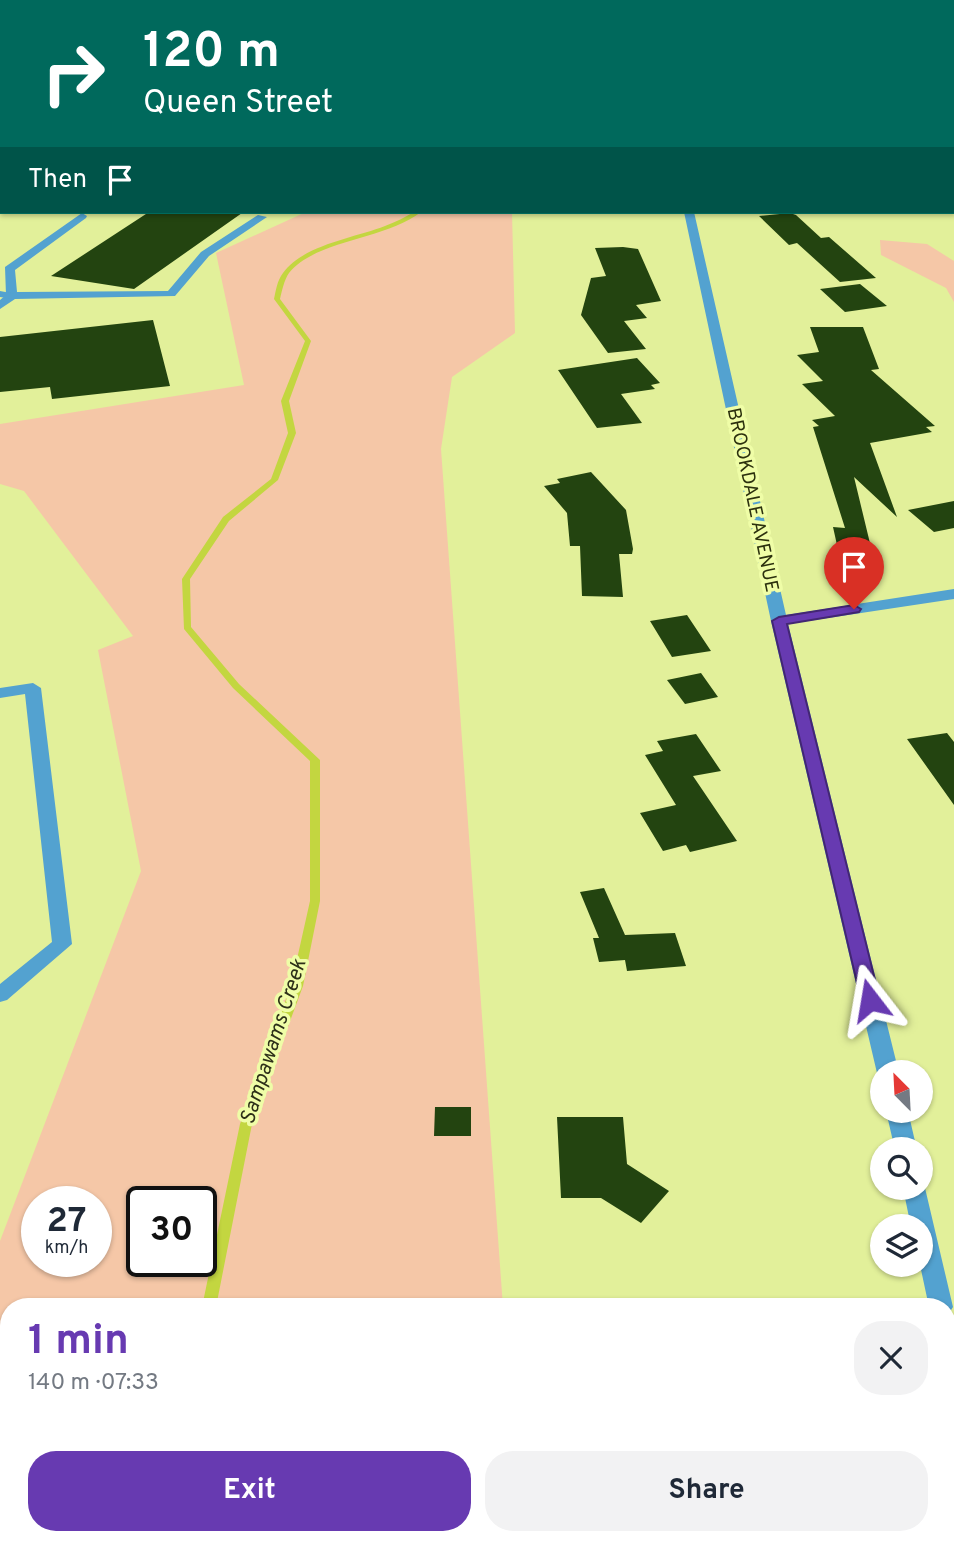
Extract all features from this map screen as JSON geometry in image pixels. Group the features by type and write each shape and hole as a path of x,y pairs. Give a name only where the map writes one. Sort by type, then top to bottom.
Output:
{"street":[{"name":"BROOKDALE AVENUE","path":"689,214 779,621 885,1060"},
{"path":"0,306 6,295 9,269 82,216"},
{"path":"6,295 171,294 205,254 262,217"},
{"path":"779,621 954,594"},
{"path":"0,693 33,688 62,944 0,995"},
{"path":"917,1200 939,1298"}],"shaded area":[{"path":"302,214 512,214 515,333 452,377 441,449 502,1298 0,1298 0,1241 141,871 98,650 133,636 24,491 0,484 0,424 244,385 216,253"},
{"path":"880,240 927,244 954,261 954,302 946,288 881,255"}],"building":[{"path":"146,214 241,214 134,289 51,276"},
{"path":"796,215 821,238 829,237 876,278 840,282 797,243 789,245 759,216"},
{"path":"595,248 638,249 661,301 636,305 647,318 624,321 646,349 608,353 581,315 591,278 606,276"},
{"path":"860,284 887,306 845,312 820,289"},
{"path":"153,320 170,386 52,399 50,387 0,392 0,337"},
{"path":"810,327 863,327 879,369 871,370 935,426 926,427 932,432 870,443 897,517 854,477 875,564 841,563 833,527 845,528 813,427 819,426 812,420 835,416 802,384 823,381 797,355 819,352"},
{"path":"637,358 660,383 651,385 655,389 621,394 642,423 597,428 558,370"},
{"path":"591,472 626,510 633,549 632,554 619,554 623,597 582,596 580,546 570,546 567,513 544,486 560,483 557,479"},
{"path":"954,501 954,528 934,532 908,510"},
{"path":"687,615 711,651 672,657 650,621"},
{"path":"701,673 718,697 685,704 667,680"},
{"path":"947,733 954,742 954,805 907,739"},
{"path":"696,734 721,771 693,776 737,841 690,852 686,845 663,851 640,813 676,805 645,755 663,751 657,741"},
{"path":"604,888 625,935 675,933 686,966 627,971 625,960 599,962 593,938 599,938 580,892"},
{"path":"435,1107 471,1107 471,1136 434,1136"},
{"path":"557,1117 623,1117 627,1164 669,1191 641,1223 601,1198 561,1198"}],"waterway":[{"name":"Sampawams Creek","path":"211,1298 246,1124 297,986 315,901 315,760 236,686 187,627 186,579 226,519 274,480 292,433 285,401 308,341 277,299 286,273 297,262 329,246 386,228 415,214"}],"route":[{"path":"854,609 779,621 870,1000"}]}
